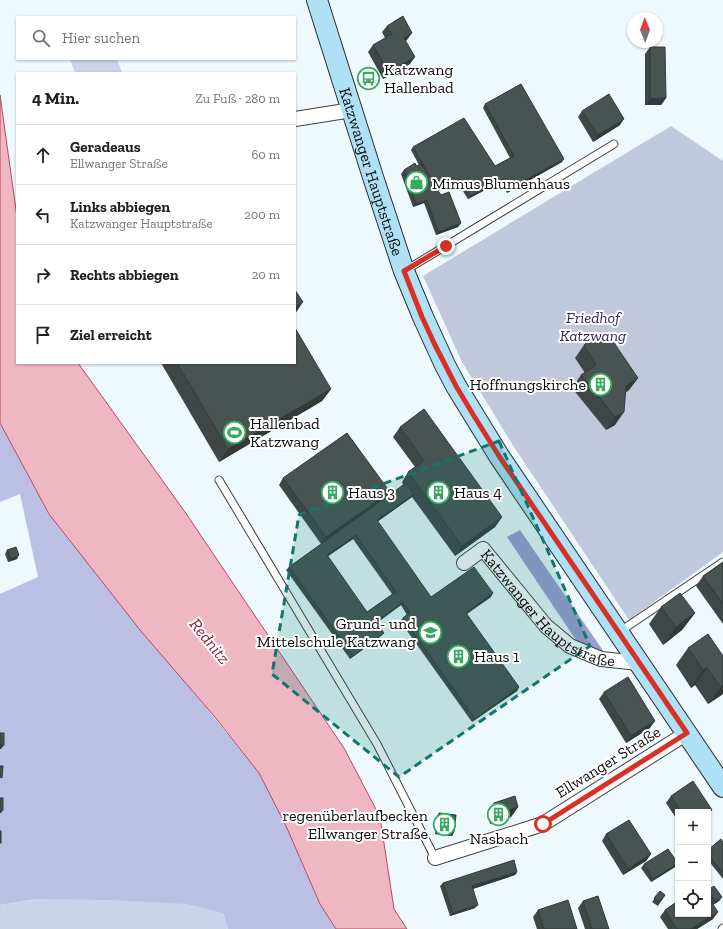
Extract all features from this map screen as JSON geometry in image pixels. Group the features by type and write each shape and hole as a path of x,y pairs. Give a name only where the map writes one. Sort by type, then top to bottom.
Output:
{"main road":[{"name":"Katzwanger Hauptstraße","path":"318,0 377,191 404,271 422,317 456,386 499,456 723,788"}],"street":[{"path":"296,119 352,110"},
{"name":"Katzwanger Hauptstraße","path":"464,563 483,549 546,626 570,646 601,659 640,663"},
{"name":"Ellwanger Straße","path":"435,858 543,824 687,733"}],"lane":[{"path":"404,271 614,144"},
{"path":"220,480 377,744 435,858"},
{"path":"619,632 723,562"}],"highlighted area":[{"path":"499,441 590,646 399,777 272,674 299,515"}],"shaded area":[{"path":"70,60 117,60 122,72 75,72"},
{"path":"0,423 49,514 259,773 286,826 320,904 336,929 228,929 223,913 37,899 0,905 0,594 38,577 20,494 0,502"},
{"path":"520,530 604,652 580,646 507,537"},
{"path":"37,899 112,900 187,904 223,913 228,929 0,929 0,905"}],"green space":[{"name":"Friedhof Katzwang","path":"671,126 723,161 723,552 629,620 514,447 462,362 423,276"}],"water":[{"name":"Rednitz","path":"0,95 16,210 16,364 79,364 185,512 344,748 380,817 394,909 407,929 336,929 320,904 286,826 259,773 214,716 140,630 49,514 0,423"}],"building":[{"path":"403,16 412,33 404,38 415,57 388,72 373,45 392,34 387,26"},
{"path":"665,47 666,98 650,99 650,48"},
{"path":"521,84 564,159 509,189 503,179 470,196 460,179 437,189 441,195 449,192 461,223 438,232 427,200 416,204 404,170 415,163 416,166 421,164 430,177 413,147 464,118 495,166 514,156 485,104"},
{"path":"609,94 624,119 598,135 582,111"},
{"path":"296,292 303,302 296,306"},
{"name":"Hallenbad Katzwang","path":"296,330 331,389 228,449 178,364 296,364"},
{"path":"600,332 612,340 638,378 626,386 624,412 615,417 581,375 596,365 584,345"},
{"name":"Haus 4","path":"424,409 502,517 462,546 408,472 424,461 400,427"},
{"name":"Haus 3","path":"347,433 390,492 326,537 283,478"},
{"path":"406,483 414,494 377,520 431,597 474,567 493,593 466,613 519,687 475,719 403,618 410,612 403,602 376,622 384,633 353,656 289,567","holes":["356,535 396,592 367,612 327,555"]},
{"path":"16,547 19,555 11,559 7,550"},
{"path":"723,562 723,604 703,576"},
{"path":"680,593 695,613 676,627 661,607"},
{"path":"708,634 723,656 723,685 721,687 707,668 703,670 688,648"},
{"path":"628,677 655,721 631,736 604,692"},
{"path":"0,733 4,733 4,745 0,745"},
{"path":"0,766 3,766 2,778 0,777"},
{"path":"693,781 712,810 679,809 671,796"},
{"path":"515,796 518,807 497,814 494,803"},
{"path":"0,798 3,798 3,810 0,810"},
{"name":"regenüberlaufbecken Ellwanger Straße","path":"439,813 456,815 454,832 437,831"},
{"path":"629,820 651,854 628,869 606,834"},
{"path":"1,831 1,843 0,843"},
{"path":"721,839 723,842 723,873 711,858 711,847"},
{"path":"668,849 675,859 675,865 653,879 644,864"},
{"path":"514,860 517,872 472,886 478,905 453,913 443,883"},
{"path":"714,886 722,897 716,902 711,896 711,888"},
{"path":"660,891 665,895 660,902 654,898"},
{"path":"598,896 609,929 592,929 583,901"},
{"path":"568,900 577,929 544,929 538,910"},
{"path":"711,902 718,912 711,916"},
{"path":"675,903 675,917 710,917 691,929 677,929 665,910"}],"place":[{"name":"Katzwang Hallenbad","path":"368,78"},
{"name":"Mimus Blumenhaus","path":"417,183"},
{"name":"Hoffnungskirche","path":"601,384"},
{"name":"Hallenbad Katzwang","path":"235,432"},
{"name":"Haus 3","path":"332,492"},
{"name":"Haus 4","path":"439,492"},
{"name":"Grund- und Mittelschule Katzwang","path":"431,632"},
{"name":"Haus 1","path":"458,656"},
{"name":"Nasbach","path":"499,815"},
{"name":"regenüberlaufbecken Ellwanger Straße","path":"444,824"}],"route":[{"path":"446,246 404,271 434,343 456,386 499,456 687,733 543,824"}]}
